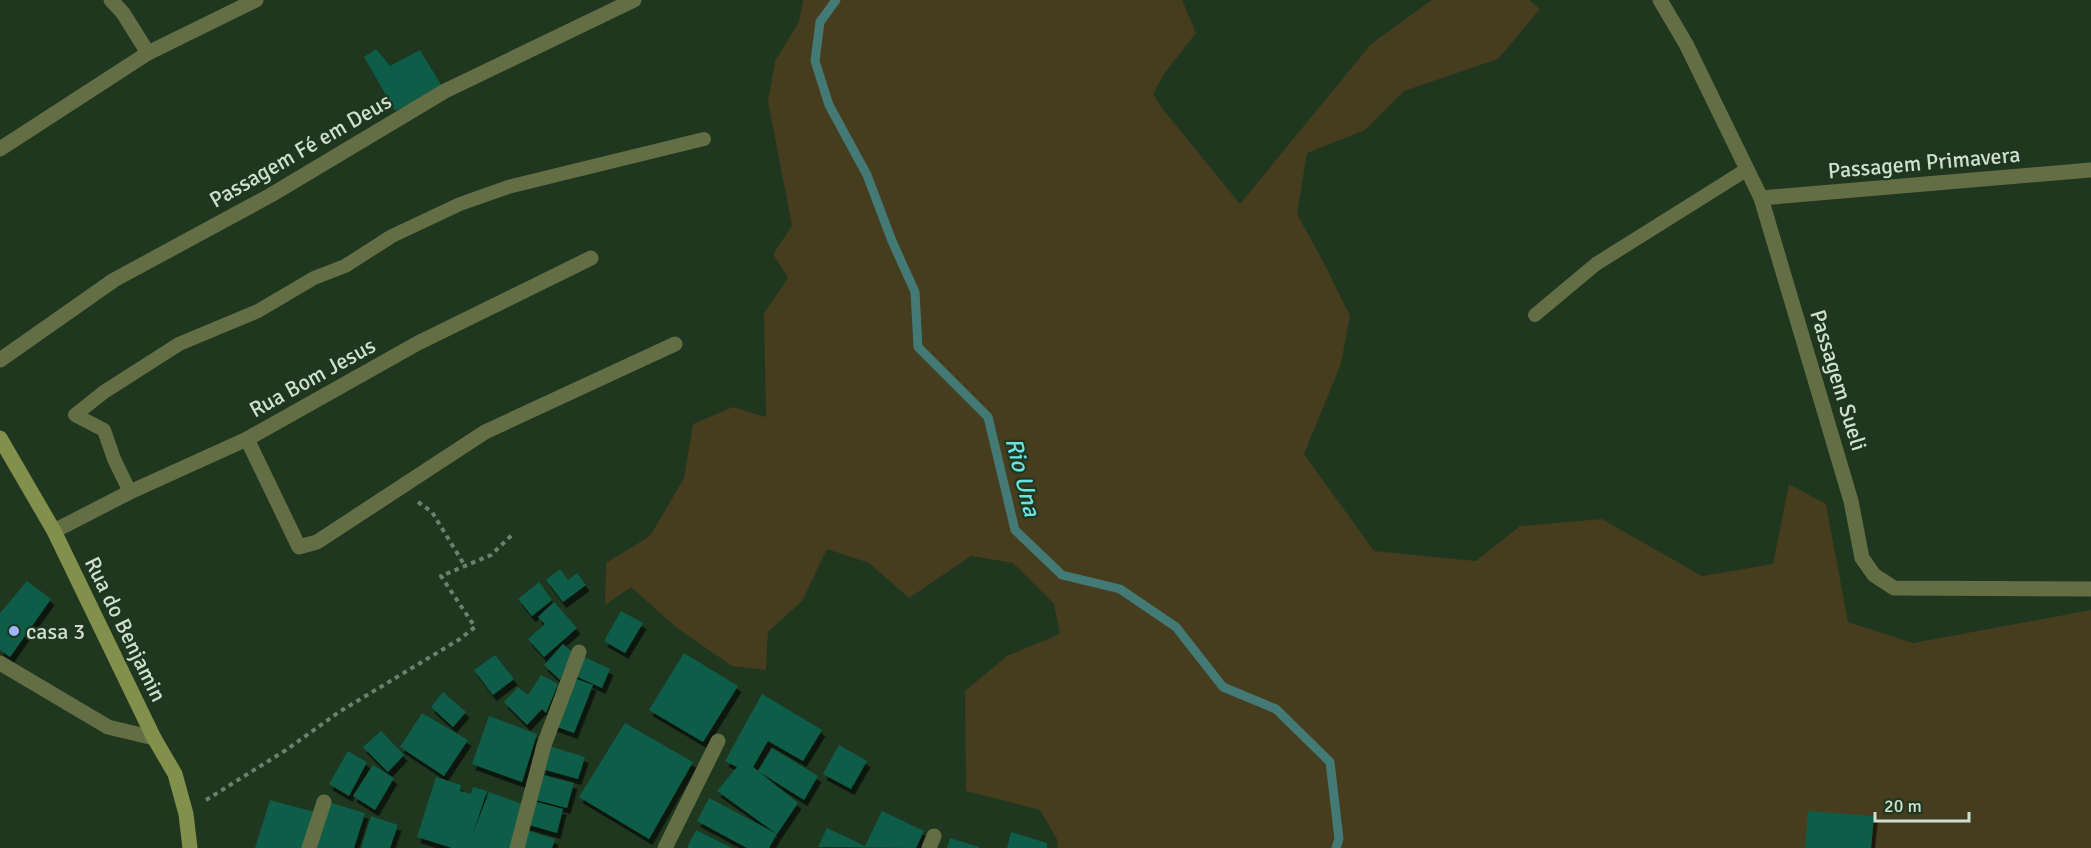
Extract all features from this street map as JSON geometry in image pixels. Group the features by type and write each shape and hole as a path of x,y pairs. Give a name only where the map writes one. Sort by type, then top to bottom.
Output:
{"main road":[{"name":"Rua do Benjamin","path":"0,438 54,531 154,738 175,774 186,814 190,848"}],"street":[{"path":"111,0 123,13 148,53"},
{"path":"0,149 148,53 256,0"},
{"name":"Passagem Fé em Deus","path":"0,360 114,279 271,195 445,91 634,0"},
{"name":"Passagem Sueli","path":"1660,0 1686,44 1761,198 1851,501 1862,558 1874,575 1893,588 2091,589"},
{"name":"Passagem Primavera","path":"1761,198 2091,170"},
{"name":"Rua Bom Jesus","path":"54,531 129,492 247,439 418,343 591,258"},
{"path":"247,439 299,547 317,542 485,432 675,344"},
{"path":"517,848 544,745 579,652"},
{"path":"0,663 108,727 154,738"},
{"path":"665,848 718,741"},
{"path":"309,848 324,802"}],"lane":[{"path":"129,492 104,430 75,415 104,392 179,344 258,311 314,278 345,266 392,236 460,204 508,187 704,139"},
{"path":"1535,315 1596,264 1746,170"}],"path":[{"path":"397,489 432,512 465,566"},
{"path":"186,814 286,750 339,712 460,639 475,627 441,576 491,555 514,533"}],"shaded area":[{"path":"803,0 1182,0 1196,33 1164,74 1153,94 1240,204 1371,44 1432,0 1529,0 1540,9 1498,59 1404,91 1365,130 1307,153 1297,214 1350,316 1341,364 1304,454 1374,551 1476,561 1520,526 1602,519 1702,576 1773,564 1789,484 1826,504 1848,622 1913,643 2091,610 2091,848 1057,848 1058,841 1040,810 966,791 965,691 1007,656 1060,634 1054,604 1013,563 971,556 909,598 869,563 827,549 802,601 768,632 766,670 732,666 677,628 631,587 605,605 606,563 650,536 684,478 693,424 733,407 766,417 764,313 788,278 773,254 792,226 768,101 775,61 799,22"}],"building":[{"path":"376,49 390,66 420,50 445,91 395,111 364,57"},
{"path":"560,569 568,580 577,573 586,585 563,602 546,580"},
{"name":"casa 3","path":"27,581 51,599 10,657 0,650 0,613"},
{"path":"539,582 552,600 532,616 518,599"},
{"path":"554,602 577,628 544,657 528,639 545,624 538,617"},
{"path":"621,611 643,623 625,653 604,641"},
{"path":"563,644 572,652 560,680 544,665"},
{"path":"684,653 738,686 703,742 649,710"},
{"path":"495,655 514,679 493,695 474,670"},
{"path":"580,655 610,669 602,688 571,674"},
{"path":"541,675 558,684 546,713 542,709 527,725 504,702 518,687 528,695"},
{"path":"571,677 593,685 574,733 552,725"},
{"path":"443,692 466,712 453,727 431,707"},
{"path":"762,694 822,730 803,761 768,741 753,767 798,803 777,834 717,791 737,767 725,761"},
{"path":"422,713 468,740 444,776 400,747"},
{"path":"489,716 537,734 522,782 472,764"},
{"path":"625,723 693,762 649,839 579,797"},
{"path":"381,731 404,755 388,772 363,747"},
{"path":"839,745 867,761 851,789 823,774"},
{"path":"549,746 585,757 578,779 542,769"},
{"path":"772,748 818,776 804,800 758,771"},
{"path":"348,751 367,762 349,796 329,784"},
{"path":"373,765 394,778 375,810 353,796"},
{"path":"539,774 574,783 567,808 532,799"},
{"path":"436,777 461,785 460,791 471,794 473,787 487,791 472,836 489,792 525,805 510,848 452,848 417,837"},
{"path":"709,798 777,834 769,848 747,848 697,821"},
{"path":"270,800 318,813 307,848 255,848"},
{"path":"533,801 563,809 557,833 526,824"},
{"path":"328,802 365,813 354,848 313,848"},
{"path":"882,811 924,831 916,848 818,847 827,828 865,846"},
{"path":"1808,811 1874,816 1871,848 1805,848"},
{"path":"371,816 398,825 390,848 361,848"},
{"path":"526,830 555,839 552,848 520,848"},
{"path":"696,830 732,848 687,848"},
{"path":"1011,832 1047,843 1047,848 1007,848"},
{"path":"950,838 979,847 979,848 947,848"}],"waterway":[{"name":"Rio Una","path":"836,0 820,22 815,61 829,105 867,175 892,241 915,292 918,347 988,417 1015,530 1062,575 1120,589 1176,627 1223,687 1276,709 1330,762 1339,839 1336,848"}],"place":[{"name":"casa 3","path":"14,631"}]}
